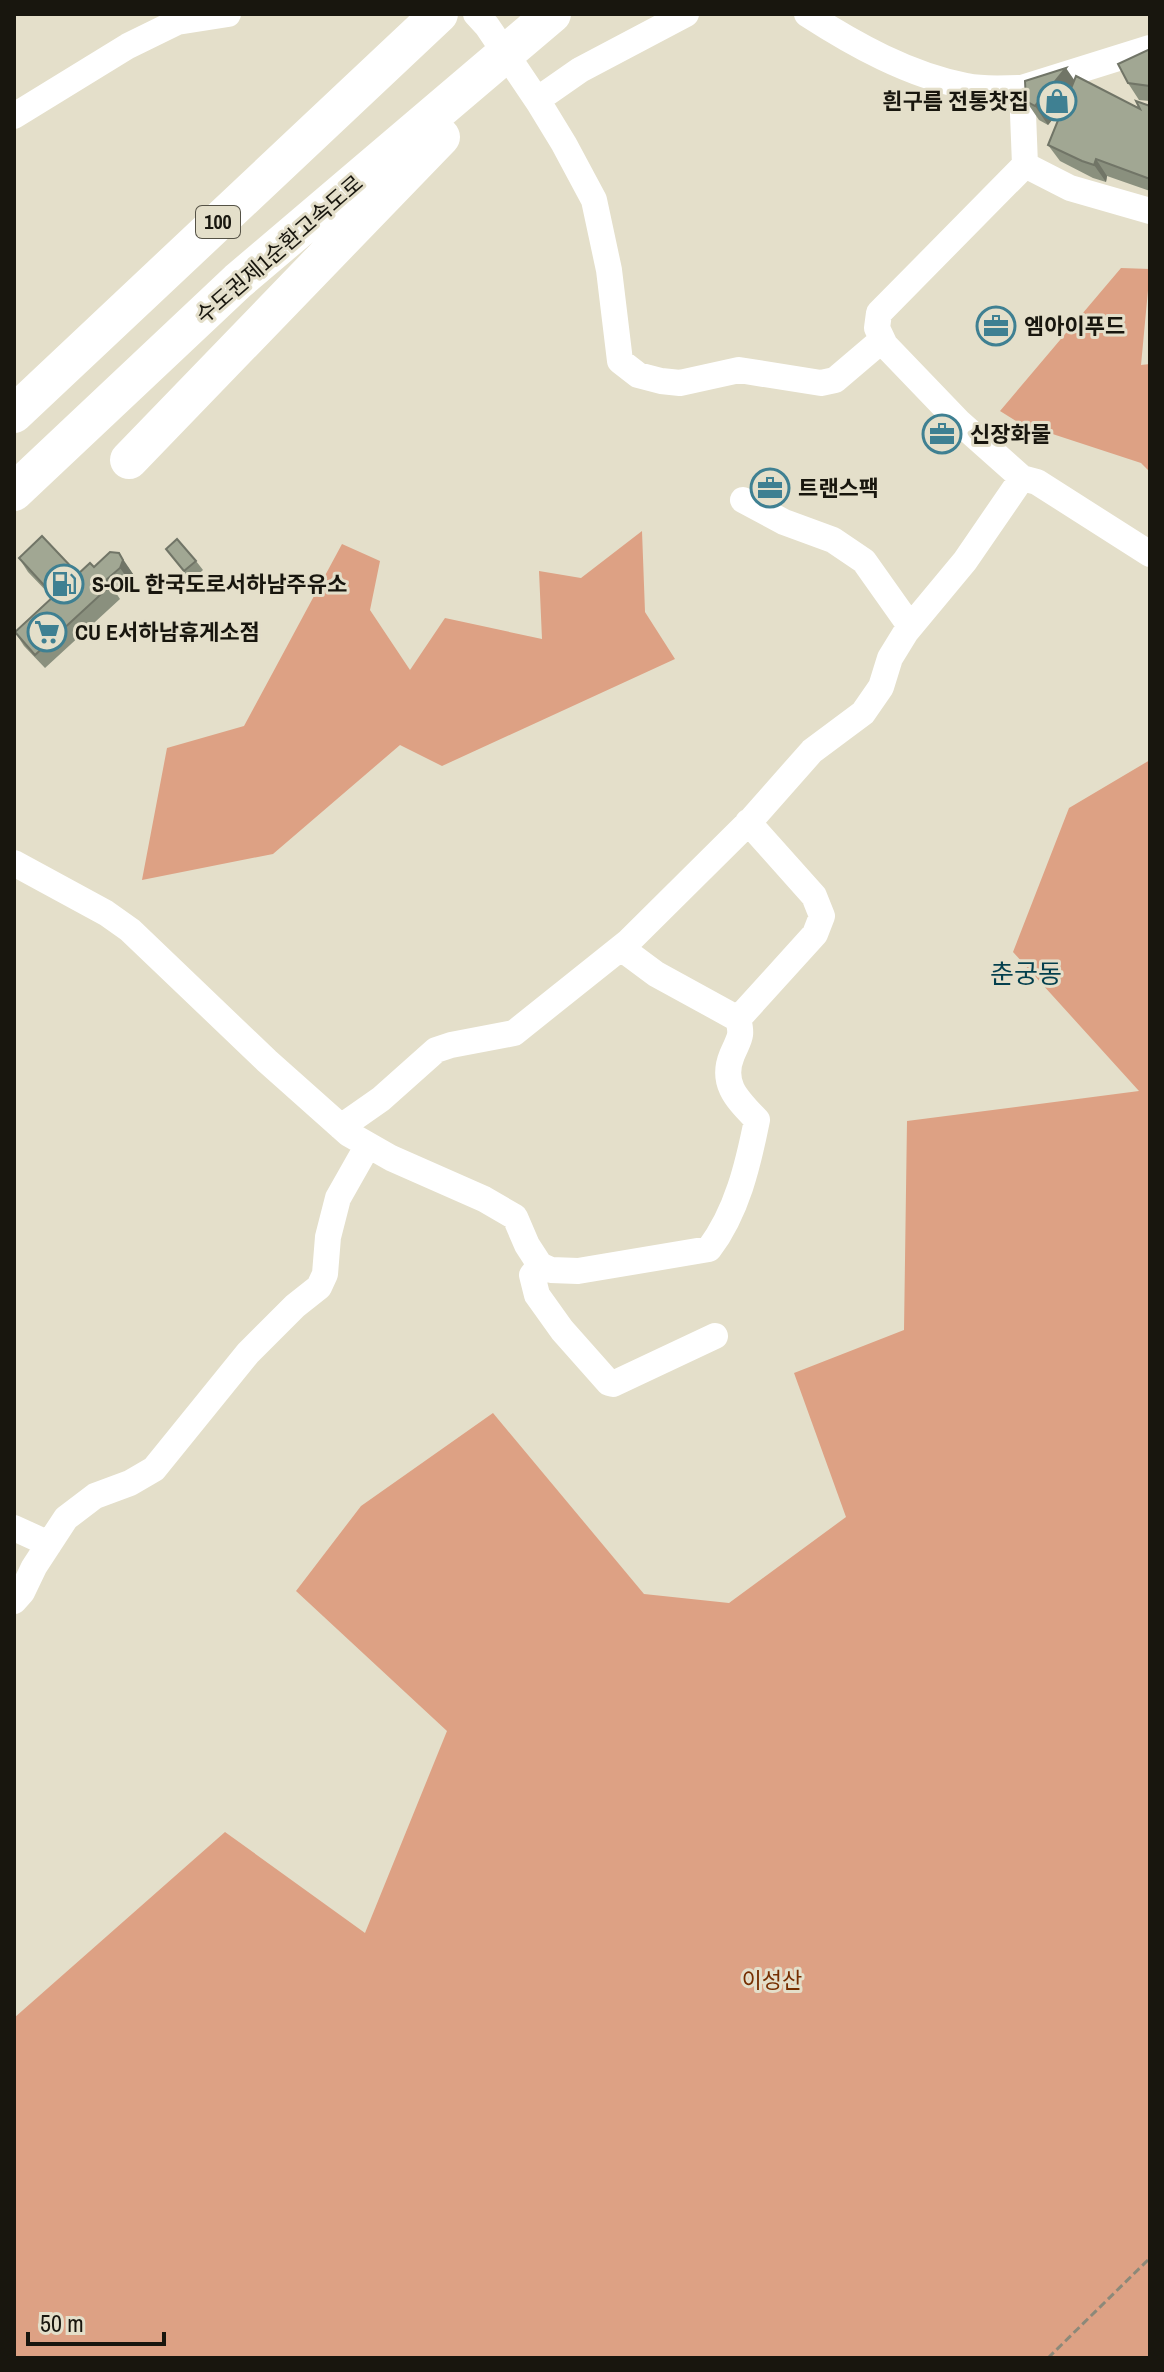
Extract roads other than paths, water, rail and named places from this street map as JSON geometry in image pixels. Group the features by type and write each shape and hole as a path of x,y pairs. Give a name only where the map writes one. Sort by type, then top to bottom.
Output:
{"highway":[{"path":"129,460 476,89 553,14"},
{"name":"100","path":"14,414 430,22"},
{"name":"수도권제1순환고속도로","path":"14,492 238,281 476,89"}],"street":[{"path":"14,116 128,46 177,22 228,14"},
{"path":"476,14 537,100 594,200 609,270 620,361 638,375 680,383 739,370 821,383 835,380 882,340"},
{"path":"537,100 580,70 686,14"},
{"path":"807,14 855,44 917,72 967,87 1022,88 1150,48"},
{"path":"1022,88 1025,165 879,313 877,328 885,345 959,422 1022,478 1037,482 1150,554"},
{"path":"1025,165 1070,188 1150,211"},
{"path":"341,1127 381,1099 436,1050 514,1033 621,948 748,822 812,751 863,713 881,687 890,658 910,626 965,561 1022,478"},
{"path":"743,500 784,522 833,540 864,561 910,626"},
{"path":"738,1019 815,934 822,916 814,896 748,822"},
{"path":"14,863 106,913 130,930 341,1127 391,1158 484,1199 515,1217 540,1265 551,1270 578,1271 709,1249 721,1233 749,1161 757,1120 735,1097 727,1076 731,1057 742,1034 738,1019 656,974 621,948"},
{"path":"14,1601 66,1518 95,1496 130,1483 154,1469 248,1353 295,1306 319,1287 325,1274 328,1237 338,1198 368,1145"},
{"path":"540,1265 532,1275 537,1295 562,1330 609,1383 613,1384 715,1336"},
{"path":"14,1528 49,1544"}],"place":[{"name":"흰구름 전통찻집","path":"1057,101"},
{"name":"엠아이푸드","path":"996,326"},
{"name":"신장화물","path":"942,434"},
{"name":"트랜스팩","path":"770,488"},
{"name":"S-OIL 한국도로서하남주유소","path":"64,584"},
{"name":"CU E서하남휴게소점","path":"47,632"}],"district":[{"name":"춘궁동","path":"1026,974"}],"park label":[{"name":"이성산","path":"772,1980"}]}
